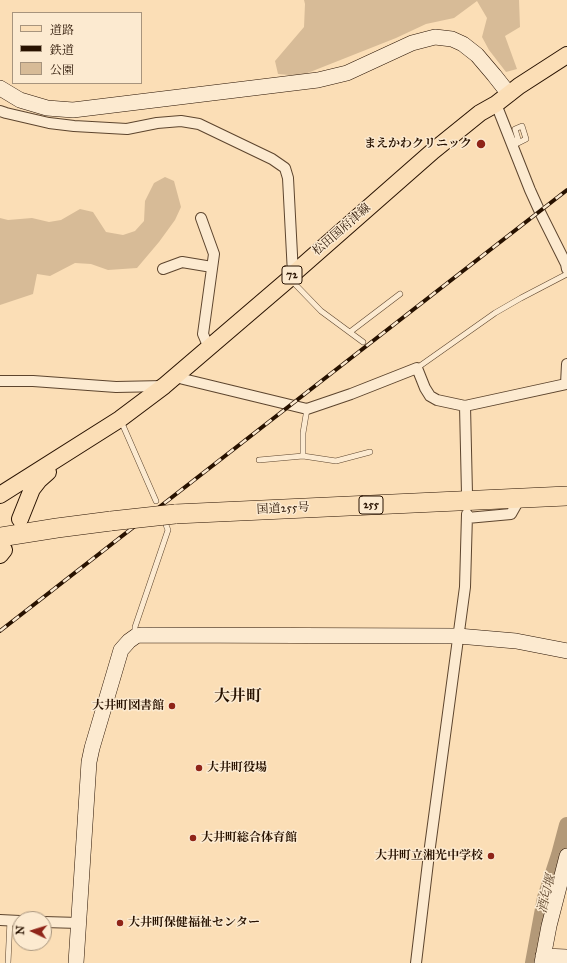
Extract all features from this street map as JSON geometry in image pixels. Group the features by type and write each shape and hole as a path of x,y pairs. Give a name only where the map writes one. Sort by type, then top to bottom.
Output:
{"highway":[{"name":"国道255号","path":"1,548 57,528 111,521 171,520 567,496"}],"main road":[{"name":"松田国府津線","path":"0,494 120,419 170,382 433,151 480,113 496,104 519,86 567,55"},
{"name":"松田国府津線","path":"20,519 32,489 39,480 85,442"}],"street":[{"path":"0,88 26,102 46,108 73,110 318,80 347,73 412,43 435,37 452,39 463,44 477,55 509,94"},
{"path":"496,104 511,144 540,212 567,268"},
{"path":"0,111 49,123 127,130 156,123 181,121 199,124 272,159 285,168 288,178 291,276"},
{"path":"201,218 214,254 203,334 209,348"},
{"path":"163,269 182,262 212,267"},
{"path":"0,380 116,387 170,382 307,409 351,394 417,368 430,396 437,400 466,406 566,384 567,364"},
{"path":"466,406 467,494"},
{"path":"416,963 465,587 467,516 511,514 520,498"},
{"path":"76,963 89,762 122,650 129,641 136,636 458,636 516,641 567,651"},
{"path":"567,856 549,926 543,960 567,957"},
{"path":"52,922 79,923"}],"lane":[{"path":"417,368 495,313 567,268"},
{"path":"291,276 321,311 363,342"},
{"path":"350,332 400,294"},
{"path":"303,456 303,433 307,409"},
{"path":"120,419 156,501"},
{"path":"259,460 303,456 336,461 370,452"},
{"path":"136,636 135,627 171,520"},
{"path":"8,963 10,920"}],"green space":[{"path":"304,0 519,0 520,27 505,36 517,69 506,72 489,50 482,37 487,18 477,1 454,18 426,24 396,38 300,76 278,74 275,61 304,27"},
{"path":"165,177 174,181 181,207 175,220 137,268 108,270 91,264 75,263 50,276 37,274 33,294 0,305 0,218 8,220 32,218 49,222 61,220 80,209 93,212 106,232 123,235 135,231 144,221 145,201 154,183"}],"waterway":[{"name":"酒匂堰","path":"533,963 545,898 567,825"}],"railway":[{"path":"0,631 567,190"}],"place":[{"name":"まえかわクリニック","path":"481,144"},
{"name":"大井町図書館","path":"172,706"},
{"name":"大井町役場","path":"199,768"},
{"name":"大井町総合体育館","path":"193,838"},
{"name":"大井町立湘光中学校","path":"491,856"},
{"name":"大井町保健福祉センター","path":"120,923"}],"district":[{"name":"大井町","path":"238,697"}]}
